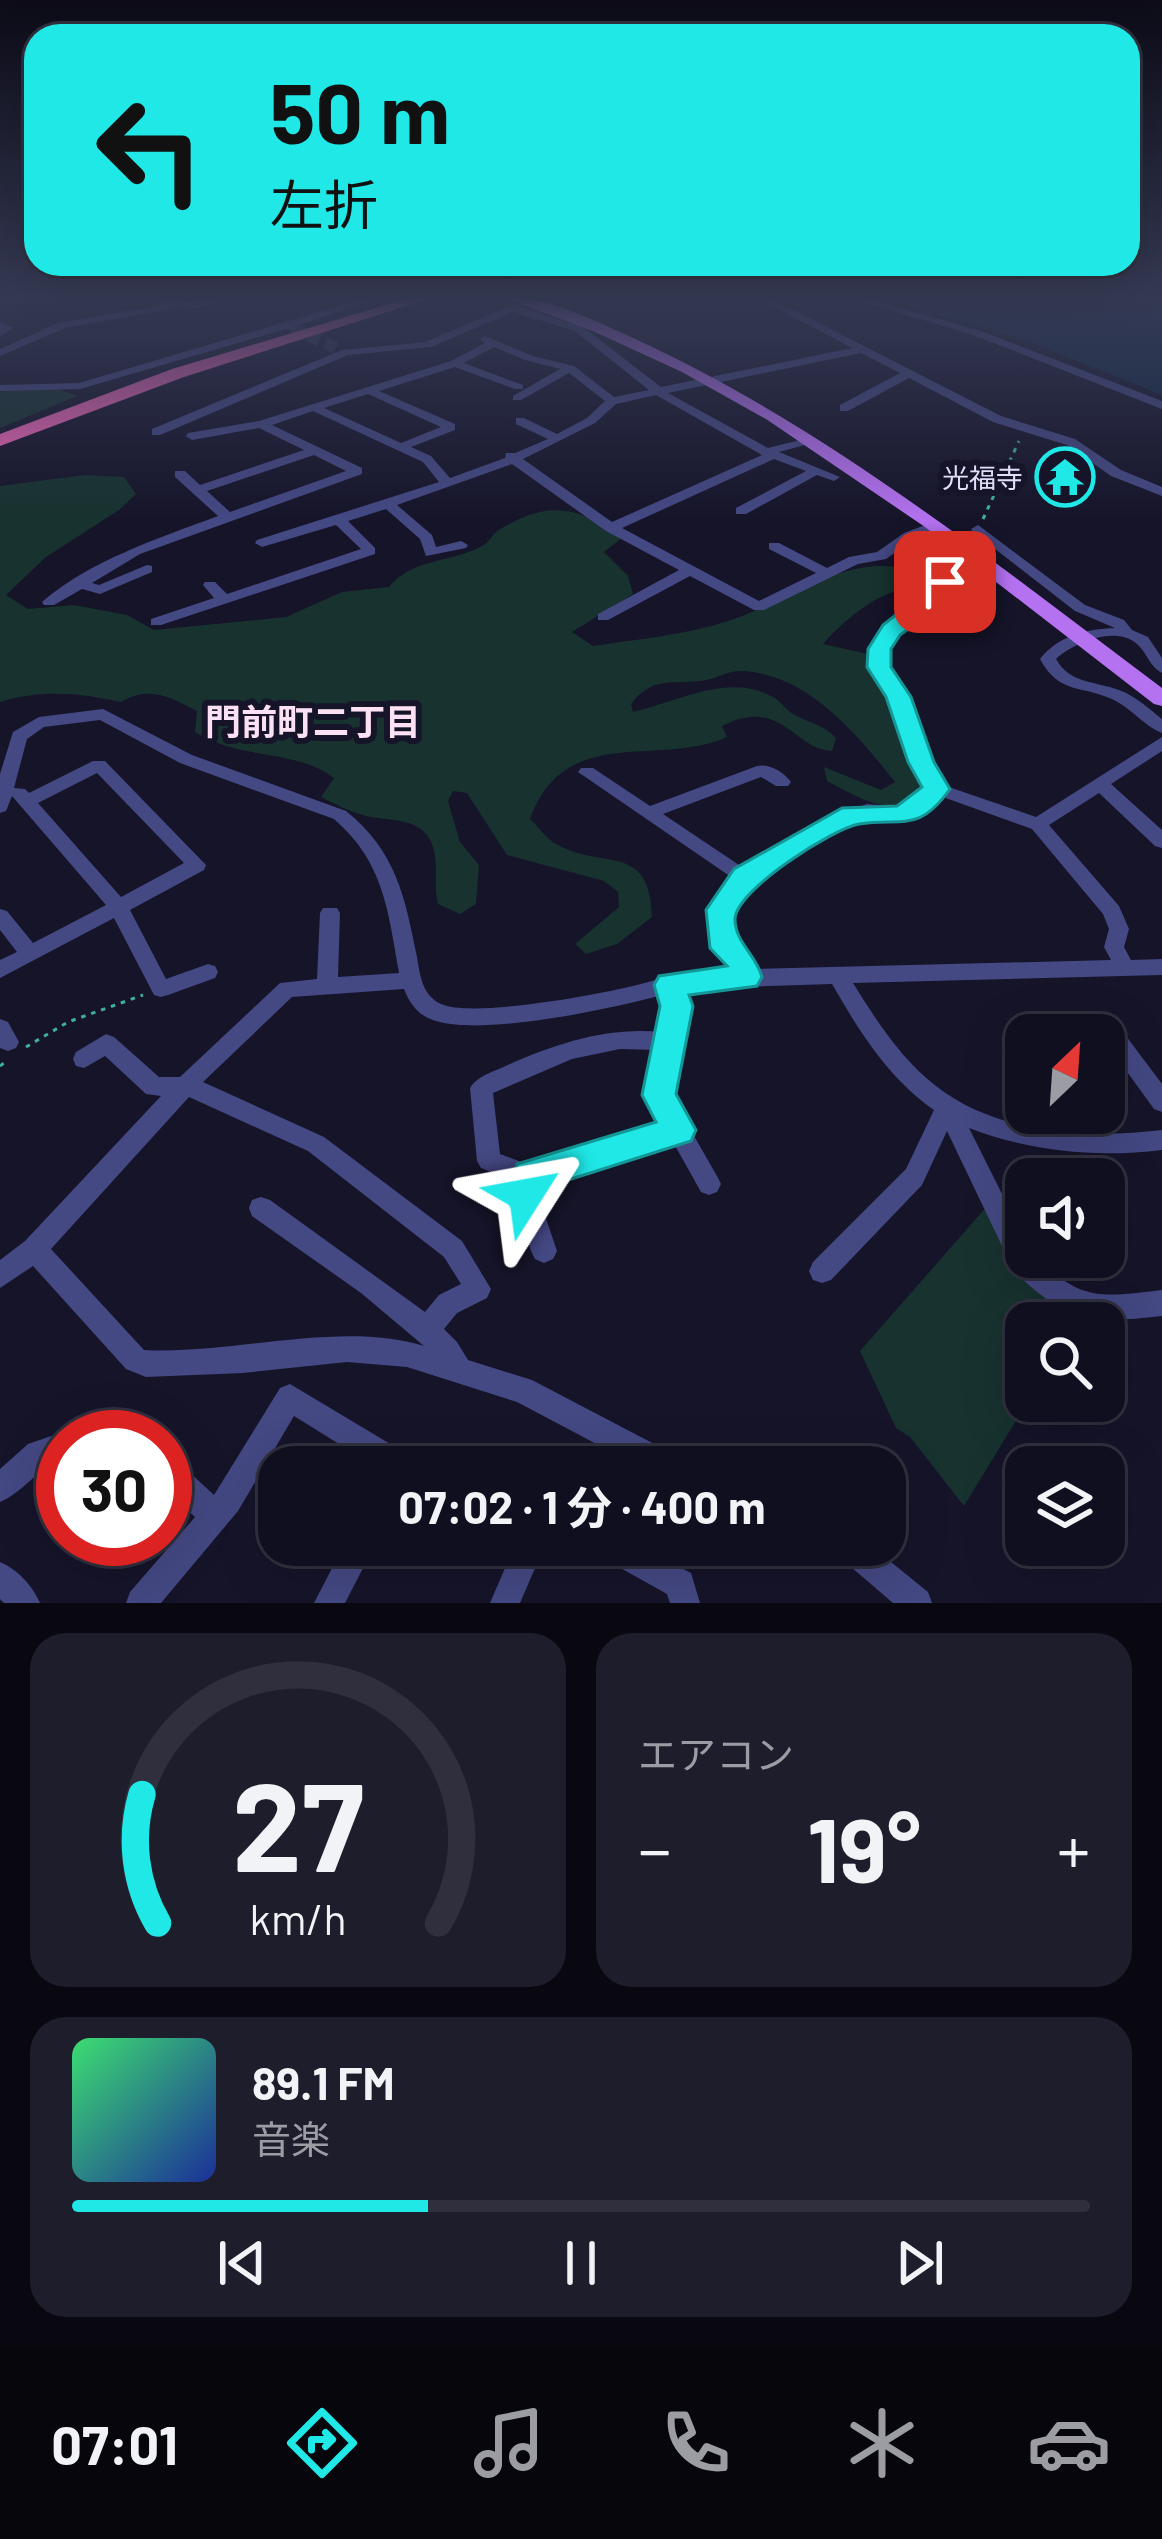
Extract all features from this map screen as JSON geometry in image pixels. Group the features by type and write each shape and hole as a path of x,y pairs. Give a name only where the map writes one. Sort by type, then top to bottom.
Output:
{"highway":[{"path":"0,440 182,372"}],"main road":[{"path":"698,372 808,440 933,527 1162,699"}],"street":[{"path":"0,388 80,386 130,372"},
{"path":"156,432 296,372"},
{"path":"192,436 261,424 426,372"},
{"path":"473,372 518,393 562,372"},
{"path":"575,372 612,401"},
{"path":"635,372 769,454 835,477"},
{"path":"262,543 448,484 556,438 598,416 612,401 748,372"},
{"path":"1077,372 1162,405"},
{"path":"844,408 909,373 1025,429 1081,447 1116,472 1162,492"},
{"path":"368,390 452,427 401,447"},
{"path":"315,408 433,464 448,484"},
{"path":"520,422 556,438"},
{"path":"49,602 127,554 356,471 261,424"},
{"path":"611,528 808,440"},
{"path":"198,490 314,451"},
{"path":"510,457 611,528 759,607 825,572 881,556 909,536 933,527"},
{"path":"740,511 815,471"},
{"path":"180,473 228,518"},
{"path":"387,503 427,538 430,553 461,544"},
{"path":"156,622 370,551 338,519"},
{"path":"978,529 1080,608 1119,622 1126,633"},
{"path":"774,546 825,572"},
{"path":"127,554 147,569"},
{"path":"973,557 947,573 939,596 892,630 880,649 879,667 898,697 921,762 937,789 1038,824 1112,911 1119,929 1114,947 1126,969"},
{"path":"78,583 100,590 168,562"},
{"path":"603,617 687,572"},
{"path":"210,584 224,600"},
{"path":"1162,668 1142,639 1126,633 1102,633 1052,651 1048,659 1058,676 1075,686 1115,694 1162,728"},
{"path":"2,799 19,736 26,728 65,717 103,714 186,759 340,815 359,828 381,854 419,1000 438,1013 480,1019 670,985 746,977 1162,967"},
{"path":"1038,824 1162,743"},
{"path":"0,970 197,865 99,765 27,800"},
{"path":"651,812 763,770 782,782"},
{"path":"587,772 651,812 694,848 744,877"},
{"path":"1102,786 1162,841"},
{"path":"746,977 742,962 726,948 720,923 721,910 744,877 852,815 903,816 937,789"},
{"path":"2,799 13,790 27,800 118,906 161,989 208,972"},
{"path":"327,983 330,913"},
{"path":"0,916 29,952"},
{"path":"838,975 883,1043 925,1091 947,1107 1058,1141 1124,1147 1162,1140"},
{"path":"0,1276 34,1249 287,989 412,980"},
{"path":"670,985 676,1006 659,1095 709,1184"},
{"path":"670,1042 652,1039 559,1050 481,1088 489,1161 530,1176 679,1130"},
{"path":"84,1059 106,1043 154,1087 188,1086 316,1144 453,1249 478,1289 448,1304 427,1330"},
{"path":"1125,1052 1162,1102"},
{"path":"822,1271 914,1177 947,1107"},
{"path":"947,1107 1022,1262 1042,1283 1094,1311 1162,1303"},
{"path":"530,1176 526,1195 544,1251"},
{"path":"261,1208 427,1330 454,1356 458,1368"},
{"path":"34,1249 135,1360 146,1364 347,1349 407,1354 522,1390 629,1446"},
{"path":"260,1446 290,1398 369,1446"},
{"path":"141,1603 216,1516 258,1449"},
{"path":"0,1488 36,1456"},
{"path":"192,1494 216,1516"},
{"path":"329,1603 349,1566"},
{"path":"505,1603 521,1566"},
{"path":"646,1566 680,1584 685,1603"},
{"path":"872,1566 917,1603"},
{"path":"0,1577 25,1603"}],"path":[{"path":"978,529 1025,429"},
{"path":"0,1066 68,1022 161,989"}],"green space":[{"path":"49,386 77,396 0,428 0,392"},
{"path":"85,475 124,477 136,494 46,557 6,595 28,609 74,605 127,615 154,630 286,617 342,592 389,587 409,571 470,551 519,519 550,510 592,519 623,537 604,552 628,576 633,594 572,632 593,646 714,625 854,569 905,568 933,578 931,589 901,590 872,602 823,644 872,655 926,780 918,795 895,806 867,801 827,781 824,767 881,790 895,782 829,710 765,674 736,671 706,680 656,685 631,704 633,712 703,691 756,690 836,738 832,751 818,748 773,720 743,718 722,726 727,737 700,745 616,753 566,770 546,789 530,819 558,845 634,868 649,893 652,917 617,944 586,954 575,944 619,907 618,892 604,881 507,855 467,793 453,791 448,801 460,842 479,865 476,904 460,914 438,904 435,855 425,833 321,797 334,778 318,769 231,747 195,732 197,711 178,701 150,694 121,702 60,694 0,702 0,486"},
{"path":"989,1204 1005,1241 1005,1278 1028,1278 1055,1302 1005,1302 1005,1422 1015,1422 964,1506 910,1437 896,1428 860,1351"}],"water":[{"path":"1104,372 1162,372 1162,395"}],"place":[{"name":"光福寺","path":"1065,477"}],"district":[{"name":"門前町二丁目","path":"313,720"}],"route":[{"path":"526,1195 530,1176 679,1130 659,1095 676,1006 670,985 690,979 746,977 742,962 726,948 720,923 721,910 744,877 852,815 903,816 937,789 921,762 898,697 879,667 883,640 939,596 945,582"}]}
